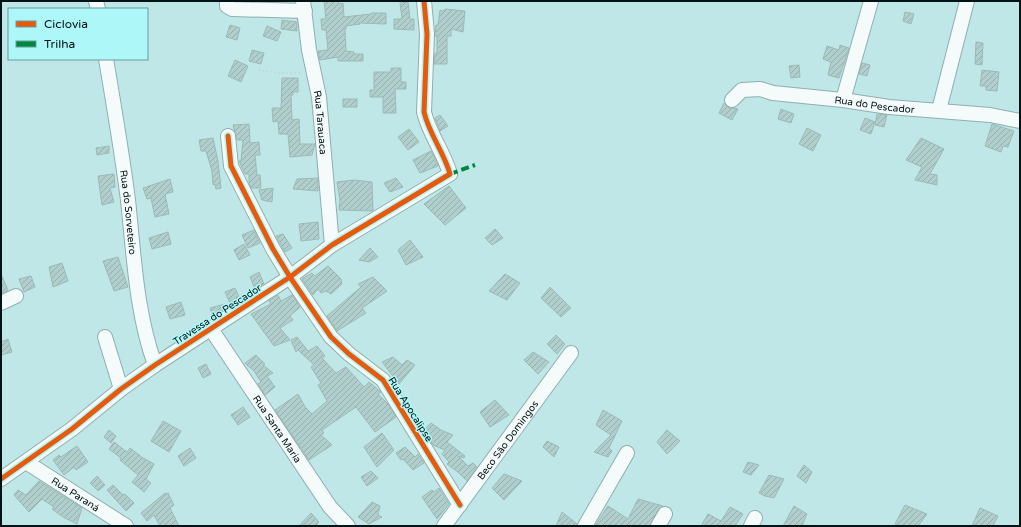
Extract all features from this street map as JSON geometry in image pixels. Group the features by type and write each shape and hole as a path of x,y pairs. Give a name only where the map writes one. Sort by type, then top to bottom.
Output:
{"street":[{"path":"226,1 228,6 232,9 304,6"},
{"name":"Travessa do Pescador","path":"1,479 72,429 121,389 290,277 332,245 450,174 441,150 426,120 424,112 427,34 424,1"},
{"path":"843,100 871,1"},
{"path":"939,110 967,1"},
{"name":"Rua Tarauaca","path":"304,6 309,50 319,97 332,245"},
{"name":"Rua do Sorveteiro","path":"106,60 125,175 132,251 141,316 149,348 156,365"},
{"name":"Rua do Pescador","path":"732,100 742,90 760,89 774,93 889,106 990,115 1020,121"},
{"name":"Rua Apocalipse","path":"228,136 231,166 273,249 290,277 331,337 349,354 383,380 460,505"},
{"path":"1,303 16,296"},
{"name":"Rua Santa Maria","path":"211,329 330,507 348,526"},
{"path":"105,337 121,389"},
{"name":"Beco São Domingos","path":"444,526 571,353"},
{"path":"585,526 627,453"},
{"name":"Rua Paraná","path":"26,462 126,526"}],"path":[{"path":"259,70 279,73 304,73 314,76"}],"building":[{"path":"324,1 338,1 339,4 343,3 344,17 371,13 386,13 386,24 359,23 360,24 346,26 346,51 354,52 354,54 363,54 363,61 338,61 338,57 320,60 318,51 328,50 326,30 322,30 321,19 326,19"},
{"path":"408,2 410,19 414,19 414,30 394,29 394,19 402,19 400,3"},
{"path":"445,9 465,11 463,32 451,29 451,36 447,36 447,64 434,64 435,53 437,53 437,36 435,36 436,25 438,25 440,10 445,11"},
{"path":"905,12 914,14 911,24 903,21"},
{"path":"282,20 297,22 297,31 281,29"},
{"path":"230,25 240,28 237,40 226,37"},
{"path":"267,26 281,32 277,41 263,36"},
{"path":"976,42 983,43 982,65 975,64"},
{"path":"840,45 849,48 839,78 828,75 831,62 823,59 827,46 839,50"},
{"path":"252,50 264,53 261,64 249,61"},
{"path":"235,60 248,66 241,82 228,76"},
{"path":"862,63 870,65 867,76 859,74"},
{"path":"799,65 800,77 791,78 789,66"},
{"path":"391,68 401,68 401,82 406,82 406,89 395,89 396,113 383,113 383,97 370,97 370,90 374,90 374,72 391,72"},
{"path":"982,70 999,72 997,91 986,90 986,86 980,86"},
{"path":"282,78 298,78 298,92 293,92 293,95 291,95 292,120 299,119 300,144 315,144 312,155 290,157 288,134 279,134 278,121 273,122 272,108 281,108"},
{"path":"343,99 357,99 357,107 343,107"},
{"path":"724,103 729,108 738,109 732,120 719,113"},
{"path":"781,109 794,114 791,123 778,119"},
{"path":"877,114 887,115 884,127 875,125"},
{"path":"440,115 448,126 440,131 435,118"},
{"path":"865,118 875,122 871,134 860,130"},
{"path":"249,124 250,143 259,142 260,155 255,155 257,175 260,175 261,188 251,188 249,184 249,174 245,174 239,161 241,161 243,140 237,140 233,125"},
{"path":"992,124 1014,131 1008,147 1003,146 1001,152 985,146"},
{"path":"807,128 821,135 813,151 799,144"},
{"path":"409,129 419,142 408,150 398,137"},
{"path":"213,138 218,161 221,188 216,189 215,184 213,185 212,171 206,151 201,151 199,140"},
{"path":"921,138 944,149 930,174 937,175 937,185 915,180 922,167 906,160"},
{"path":"109,146 109,153 97,155 96,148"},
{"path":"431,151 438,166 420,173 413,160"},
{"path":"114,174 115,187 110,188 114,202 102,205 98,176"},
{"path":"318,178 318,191 293,189 297,179"},
{"path":"396,178 403,187 390,192 384,183"},
{"path":"170,179 173,192 165,194 169,214 155,217 151,198 147,199 143,188"},
{"path":"354,180 372,182 373,211 339,210 340,200 337,182"},
{"path":"449,186 466,208 445,225 424,204"},
{"path":"273,188 272,202 262,200 259,190"},
{"path":"318,222 319,239 301,241 299,224"},
{"path":"495,229 503,238 492,245 485,238"},
{"path":"254,230 260,243 248,248 242,235"},
{"path":"168,232 171,244 152,249 149,238"},
{"path":"283,234 292,248 285,252 276,236"},
{"path":"410,240 423,257 406,265 398,250"},
{"path":"244,244 250,255 239,260 234,250"},
{"path":"370,248 378,257 369,262 359,260"},
{"path":"118,257 128,287 114,291 103,261"},
{"path":"62,263 68,281 53,287 49,267"},
{"path":"328,266 341,279 342,284 331,294 326,291 321,293 318,289 313,295 302,279 312,273 315,276"},
{"path":"259,272 264,284 255,289 250,277"},
{"path":"1,274 8,290 1,294"},
{"path":"505,274 520,283 507,300 489,291"},
{"path":"31,276 35,287 24,292 19,279"},
{"path":"373,277 387,291 362,308 366,313 337,331 327,316 361,287 358,284"},
{"path":"550,287 571,308 561,317 541,298"},
{"path":"235,288 240,299 230,303 225,292"},
{"path":"278,295 281,301 292,295 300,307 290,316 293,320 280,328 290,340 274,346 251,314 271,304 269,301"},
{"path":"181,302 185,315 170,319 166,307"},
{"path":"225,304 226,308 213,317 210,308"},
{"path":"556,335 565,344 557,354 547,344"},
{"path":"297,337 308,351 317,346 325,356 322,358 336,373 346,367 364,387 369,382 381,392 378,394 388,404 396,417 375,432 356,407 322,430 324,433 321,435 332,445 309,460 275,410 298,394 305,407 312,414 327,401 318,385 321,383 311,367 314,365 298,350 296,352 291,340"},
{"path":"8,339 12,352 1,355 1,342"},
{"path":"533,352 549,362 538,374 524,360"},
{"path":"256,355 265,364 263,365 273,373 267,376 275,387 265,395 258,384 261,382 254,371 245,363"},
{"path":"393,357 402,365 407,360 415,365 399,384 382,362"},
{"path":"206,364 211,374 203,378 198,368"},
{"path":"495,400 509,415 490,427 480,412"},
{"path":"243,407 250,417 238,425 231,415"},
{"path":"603,410 622,421 609,448 612,451 608,457 594,452 611,435 596,425"},
{"path":"163,421 181,431 169,452 151,441"},
{"path":"431,423 441,430 453,435 447,442 465,456 464,458 458,456 468,466 473,463 477,467 467,481 447,464 449,462 442,454 445,450 433,445 424,430"},
{"path":"109,430 116,436 111,443 104,437"},
{"path":"667,430 680,441 667,454 657,442"},
{"path":"382,433 394,450 377,467 364,447"},
{"path":"547,441 559,447 554,457 543,447"},
{"path":"114,442 127,452 130,448 154,464 146,479 151,483 144,492 132,482 138,475 120,460 121,458 109,449"},
{"path":"77,446 88,462 76,470 74,467 64,475 53,460 59,455 61,457"},
{"path":"405,447 415,457 418,454 424,463 413,470 403,459 401,460 396,453"},
{"path":"190,448 196,458 184,466 178,456"},
{"path":"748,462 759,465 751,475 743,472"},
{"path":"804,465 812,472 806,483 797,476"},
{"path":"371,471 378,478 367,486 361,477"},
{"path":"504,474 522,481 504,500 492,488"},
{"path":"769,475 784,479 774,498 759,493"},
{"path":"97,476 105,485 98,491 90,483"},
{"path":"39,481 82,508 77,524 63,517 52,509 54,507 42,499 29,512 14,495 18,490 26,495"},
{"path":"113,485 134,503 126,511 107,490"},
{"path":"439,488 449,504 437,519 422,497 432,490 434,492"},
{"path":"165,493 168,493 174,505 170,508 179,526 160,526 154,515 147,521 141,513"},
{"path":"638,499 663,506 658,510 650,526 595,526 608,506 628,519"},
{"path":"372,502 380,506 378,515 382,517 369,524 358,517"},
{"path":"905,505 927,514 918,526 899,526 895,524"},
{"path":"794,506 807,514 802,526 783,526"},
{"path":"730,507 743,514 735,526 701,526 708,514 721,521"},
{"path":"980,508 998,516 993,526 972,526"},
{"path":"562,512 577,524 577,526 556,526"},
{"path":"311,513 319,522 315,526 299,526"}],"marked path":[{"path":"450,174 475,165"}],"cycle path":[{"path":"1,479 72,429 121,389 155,365 290,277 332,245 450,174 429,128 424,112 427,34 424,1"},
{"path":"228,136 231,166 273,249 290,277 331,337 349,354 383,380 460,505"}]}
